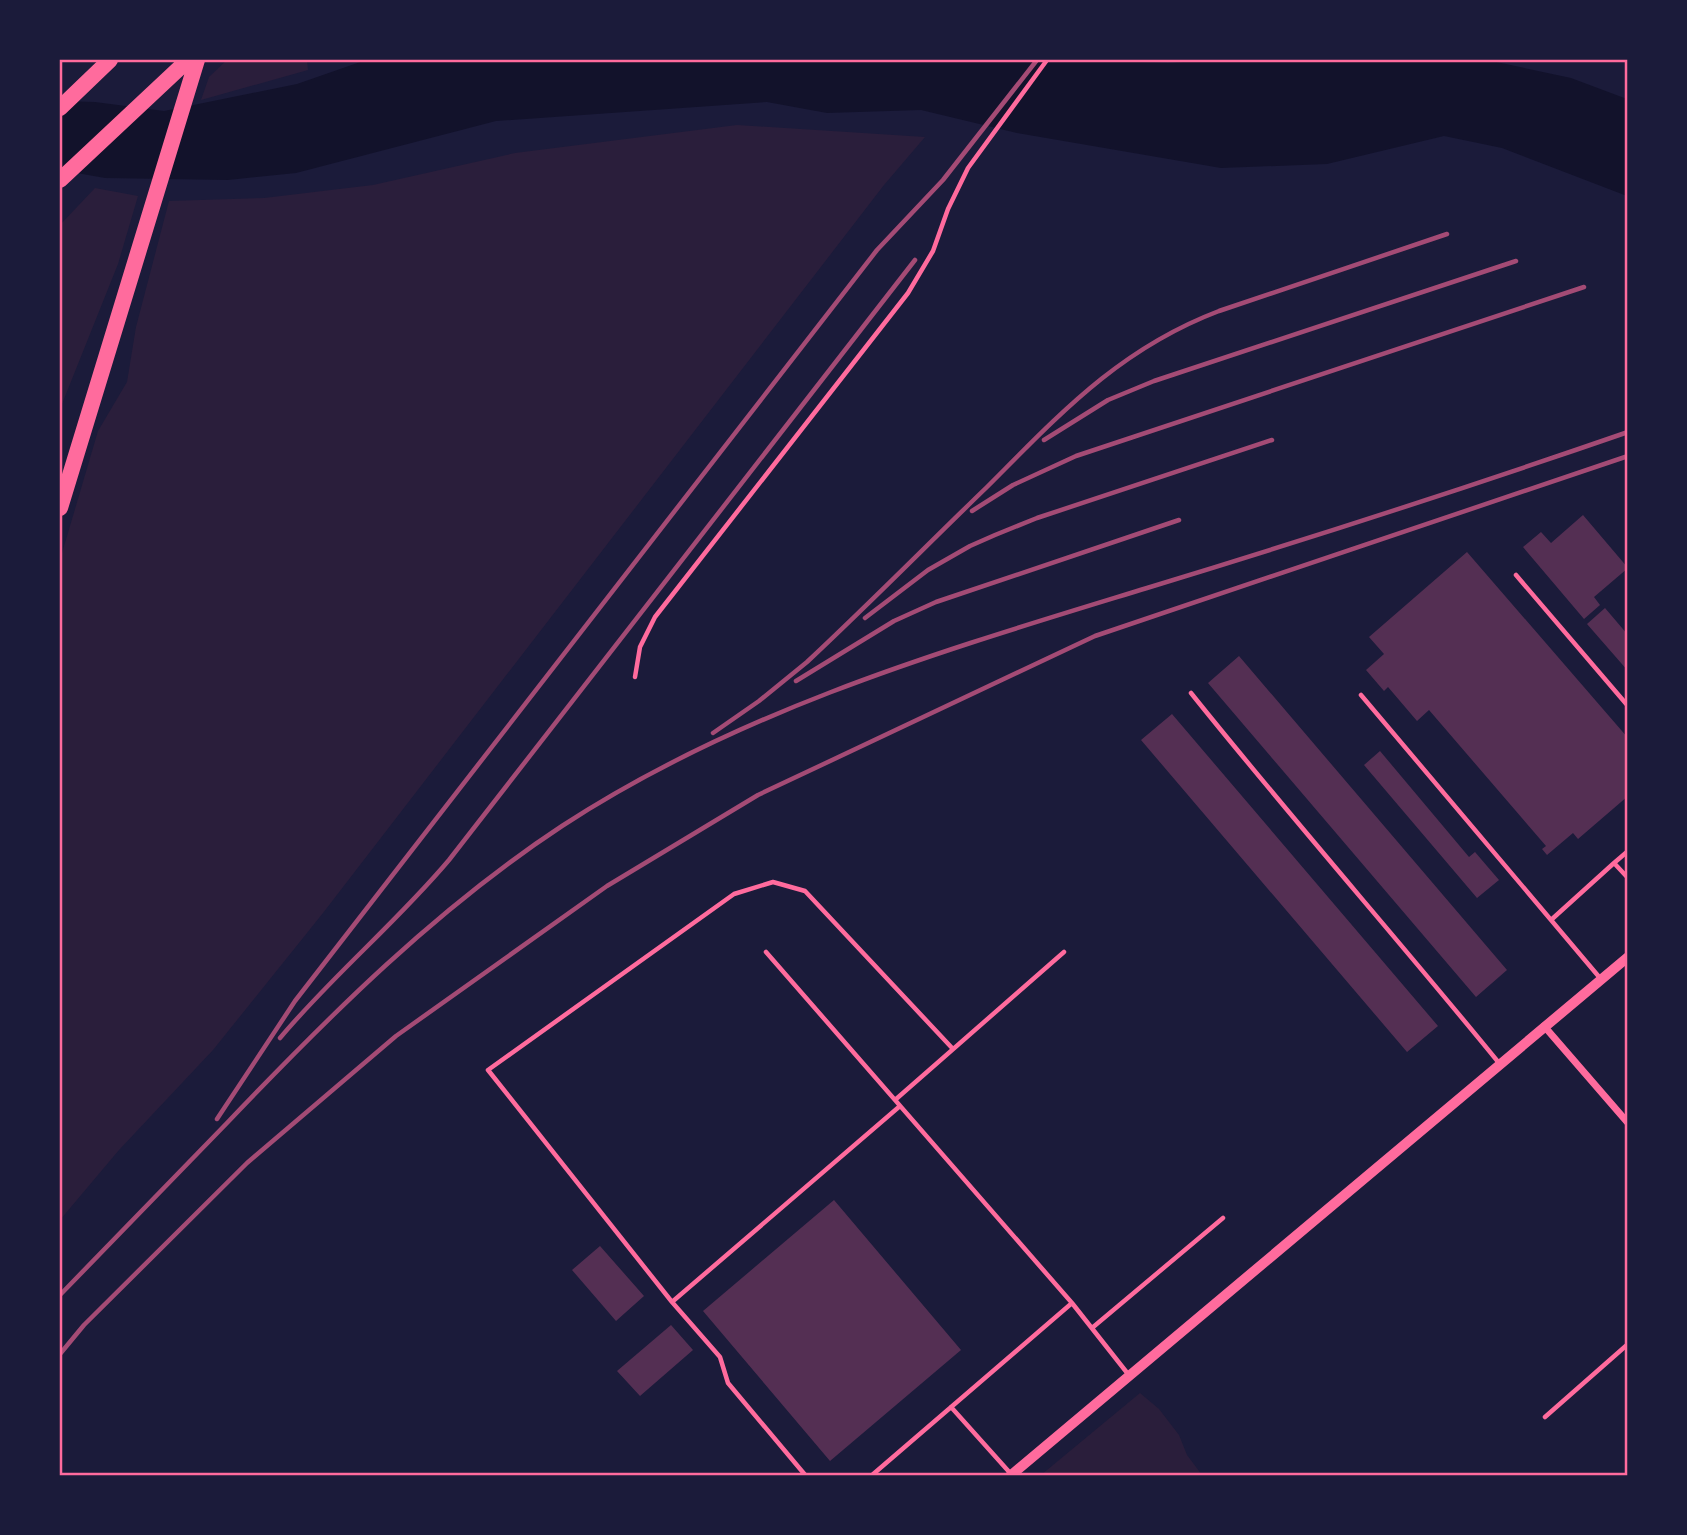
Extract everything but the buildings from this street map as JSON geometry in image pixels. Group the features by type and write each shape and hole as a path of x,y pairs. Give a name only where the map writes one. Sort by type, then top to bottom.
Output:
{"highway":[{"path":"88,81 103,60"},
{"path":"60,108 110,60"},
{"path":"60,180 188,60"},
{"path":"60,508 197,60"}],"street":[{"path":"1010,1475 1628,957"},
{"path":"1544,1026 1628,1123"}],"lane":[{"path":"635,677 640,647 655,617 915,283 933,251 957,188 996,127 1047,60"},
{"path":"1516,575 1628,706"},
{"path":"1191,693 1500,1064"},
{"path":"1361,695 1601,979"},
{"path":"1551,920 1628,851"},
{"path":"1614,863 1628,878"},
{"path":"806,1475 728,1383 720,1357 672,1302 488,1070 734,894 773,882 805,891 953,1049"},
{"path":"766,952 1072,1303 1130,1375"},
{"path":"895,1100 1065,953"},
{"path":"672,1302 900,1106"},
{"path":"1092,1328 1223,1218"},
{"path":"872,1475 1072,1303"},
{"path":"1545,1417 1628,1344"},
{"path":"951,1407 1010,1475"}],"shaded area":[{"path":"227,60 307,60 308,70 201,100 209,77"},
{"path":"366,60 1085,60 1168,63 1216,60 1487,60 1571,78 1627,99 1627,196 1502,148 1444,136 1327,164 1221,168 1017,133 921,110 827,113 767,102 496,121 296,173 228,180 105,178 60,170 60,101 95,102 164,111 297,84"},
{"path":"737,125 925,137 884,185 323,913 213,1050 119,1150 60,1220 60,560 98,431 127,382 136,327 169,201 264,198 373,185 515,153"},
{"path":"95,188 138,196 118,264 60,409 60,225"},
{"path":"1140,1393 1159,1409 1179,1435 1187,1455 1202,1475 1041,1475"}],"railway":[{"path":"217,1119 295,1001 877,250 943,180 1037,60"},
{"path":"713,733 759,701 807,662 1066,409 1121,364 1183,326 1219,311 1447,234"},
{"path":"280,1038 449,860 915,260"},
{"path":"1044,440 1108,400 1154,381 1516,261"},
{"path":"972,511 1013,485 1076,456 1584,287"},
{"path":"60,1295 305,1043 386,965 471,892 516,858 562,826 630,785 701,748 846,686 996,635 1268,551 1628,432"},
{"path":"865,618 928,570 995,535 1037,518 1272,440"},
{"path":"60,1354 84,1325 247,1163 396,1036 607,886 758,795 1095,636 1628,456"},
{"path":"796,681 894,621 936,602 1179,520"}]}
